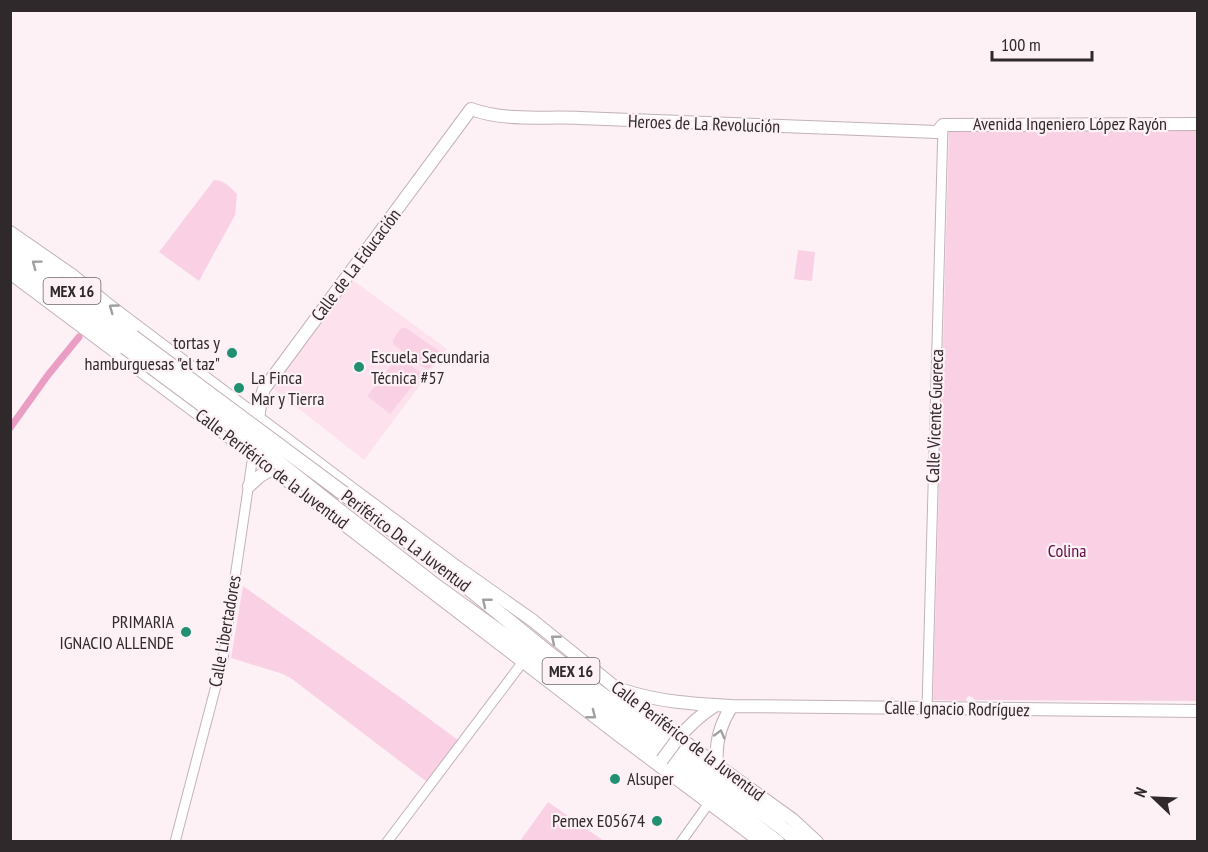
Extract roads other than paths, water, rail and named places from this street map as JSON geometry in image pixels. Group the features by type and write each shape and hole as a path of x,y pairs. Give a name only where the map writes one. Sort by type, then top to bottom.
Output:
{"highway":[{"name":"Periférico De La Juventud","path":"10,244 333,506 437,587 548,667 777,842"},
{"name":"Periférico De La Juventud","path":"11,270 129,342 347,496 455,577 593,688 799,842"},
{"path":"428,546 455,577"},
{"path":"437,587 471,621"}],"main road":[{"name":"Heroes de La Revolución","path":"465,117 471,109 494,116 518,118 580,118 937,132 943,125"},
{"name":"Calle de La Educación","path":"259,418 262,394 275,373 465,117"},
{"name":"Avenida Ingeniero López Rayón","path":"943,125 1197,124"},
{"name":"Calle Periférico de la Juventud","path":"10,232 72,275 428,546 532,620 678,739 717,764 792,819 817,842"},
{"name":"Calle Periférico de la Juventud","path":"11,270 471,621 522,663 660,762 761,842"},
{"path":"226,434 239,424 244,414 241,405 262,394"},
{"name":"Calle Libertadores","path":"253,454 259,418"},
{"path":"249,486 270,468 269,458 274,449 282,441 288,440"},
{"name":"Calle Ignacio Rodríguez","path":"616,687 668,702 732,706 1197,711"},
{"path":"660,762 701,714 716,705"},
{"path":"717,764 719,734 725,716 732,706"}],"street":[{"name":"Calle Vicente Guereca","path":"927,708 943,125"},
{"name":"Calle Libertadores","path":"175,842 223,659 253,454"},
{"path":"387,842 522,663"},
{"path":"681,842 709,803"}],"waterway":[{"path":"10,428 79,337"}],"place":[{"name":"tortas y hamburguesas \"el taz\"","path":"232,353"},
{"name":"Escuela Secundaria Técnica #57","path":"359,367"},
{"name":"La Finca Mar y Tierra","path":"239,388"},
{"name":"PRIMARIA IGNACIO ALLENDE","path":"186,632"},
{"name":"Alsuper","path":"615,779"},
{"name":"Pemex E05674","path":"657,821"}],"park label":[{"name":"Colina","path":"1067,551"}]}
